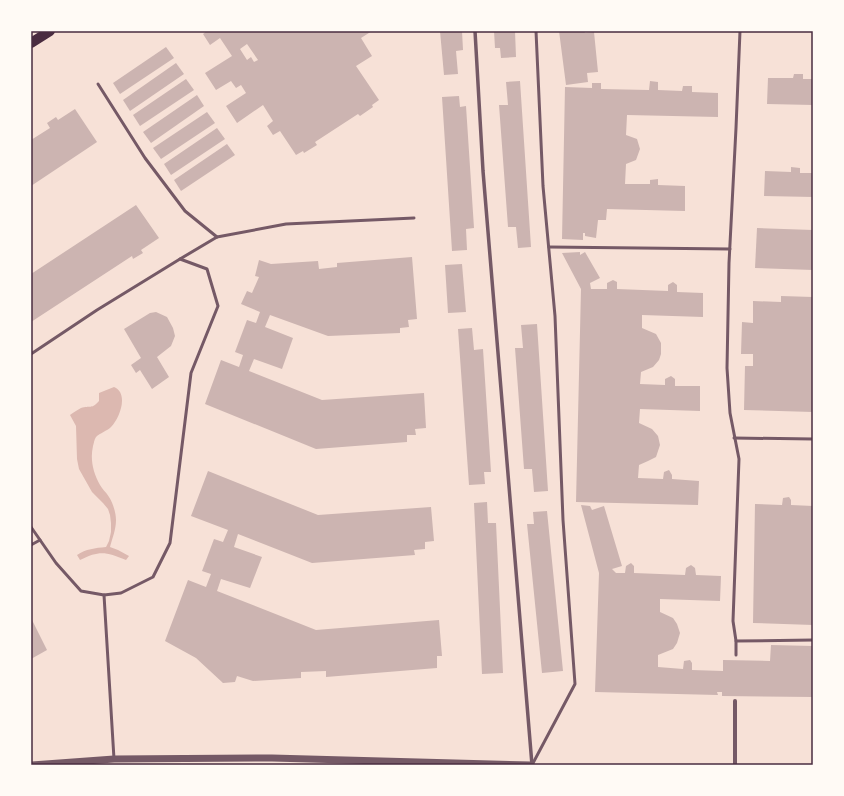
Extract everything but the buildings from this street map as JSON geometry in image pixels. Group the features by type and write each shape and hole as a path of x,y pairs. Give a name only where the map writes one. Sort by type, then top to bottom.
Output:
{"main road":[{"path":"31,44 50,31"}],"street":[{"path":"32,765 114,759 272,758 532,765 484,179 475,31"},
{"path":"734,765 735,701"}],"lane":[{"path":"532,765 575,684 563,520 555,316 543,186 536,31"},
{"path":"736,655 736,641 733,621 738,459 730,413 727,368 730,250 740,31"},
{"path":"98,84 145,158 185,211 217,237"},
{"path":"31,354 97,310 217,237 286,224 414,218"},
{"path":"549,247 730,250"},
{"path":"31,527 56,564 82,591 104,595 121,593 153,577 170,543 191,373 218,306 207,269 180,259"},
{"path":"734,438 813,439"},
{"path":"31,545 40,540"},
{"path":"104,595 114,759"},
{"path":"736,641 813,640"}],"shaded area":[{"path":"114,387 119,390 122,406 111,427 95,438 92,451 92,461 98,480 108,495 115,511 116,520 110,547 129,556 126,560 113,555 98,553 80,560 77,555 84,551 106,547 111,532 111,523 108,509 92,492 79,469 77,459 76,426 70,415 81,408 94,405 99,401 99,393"}]}
